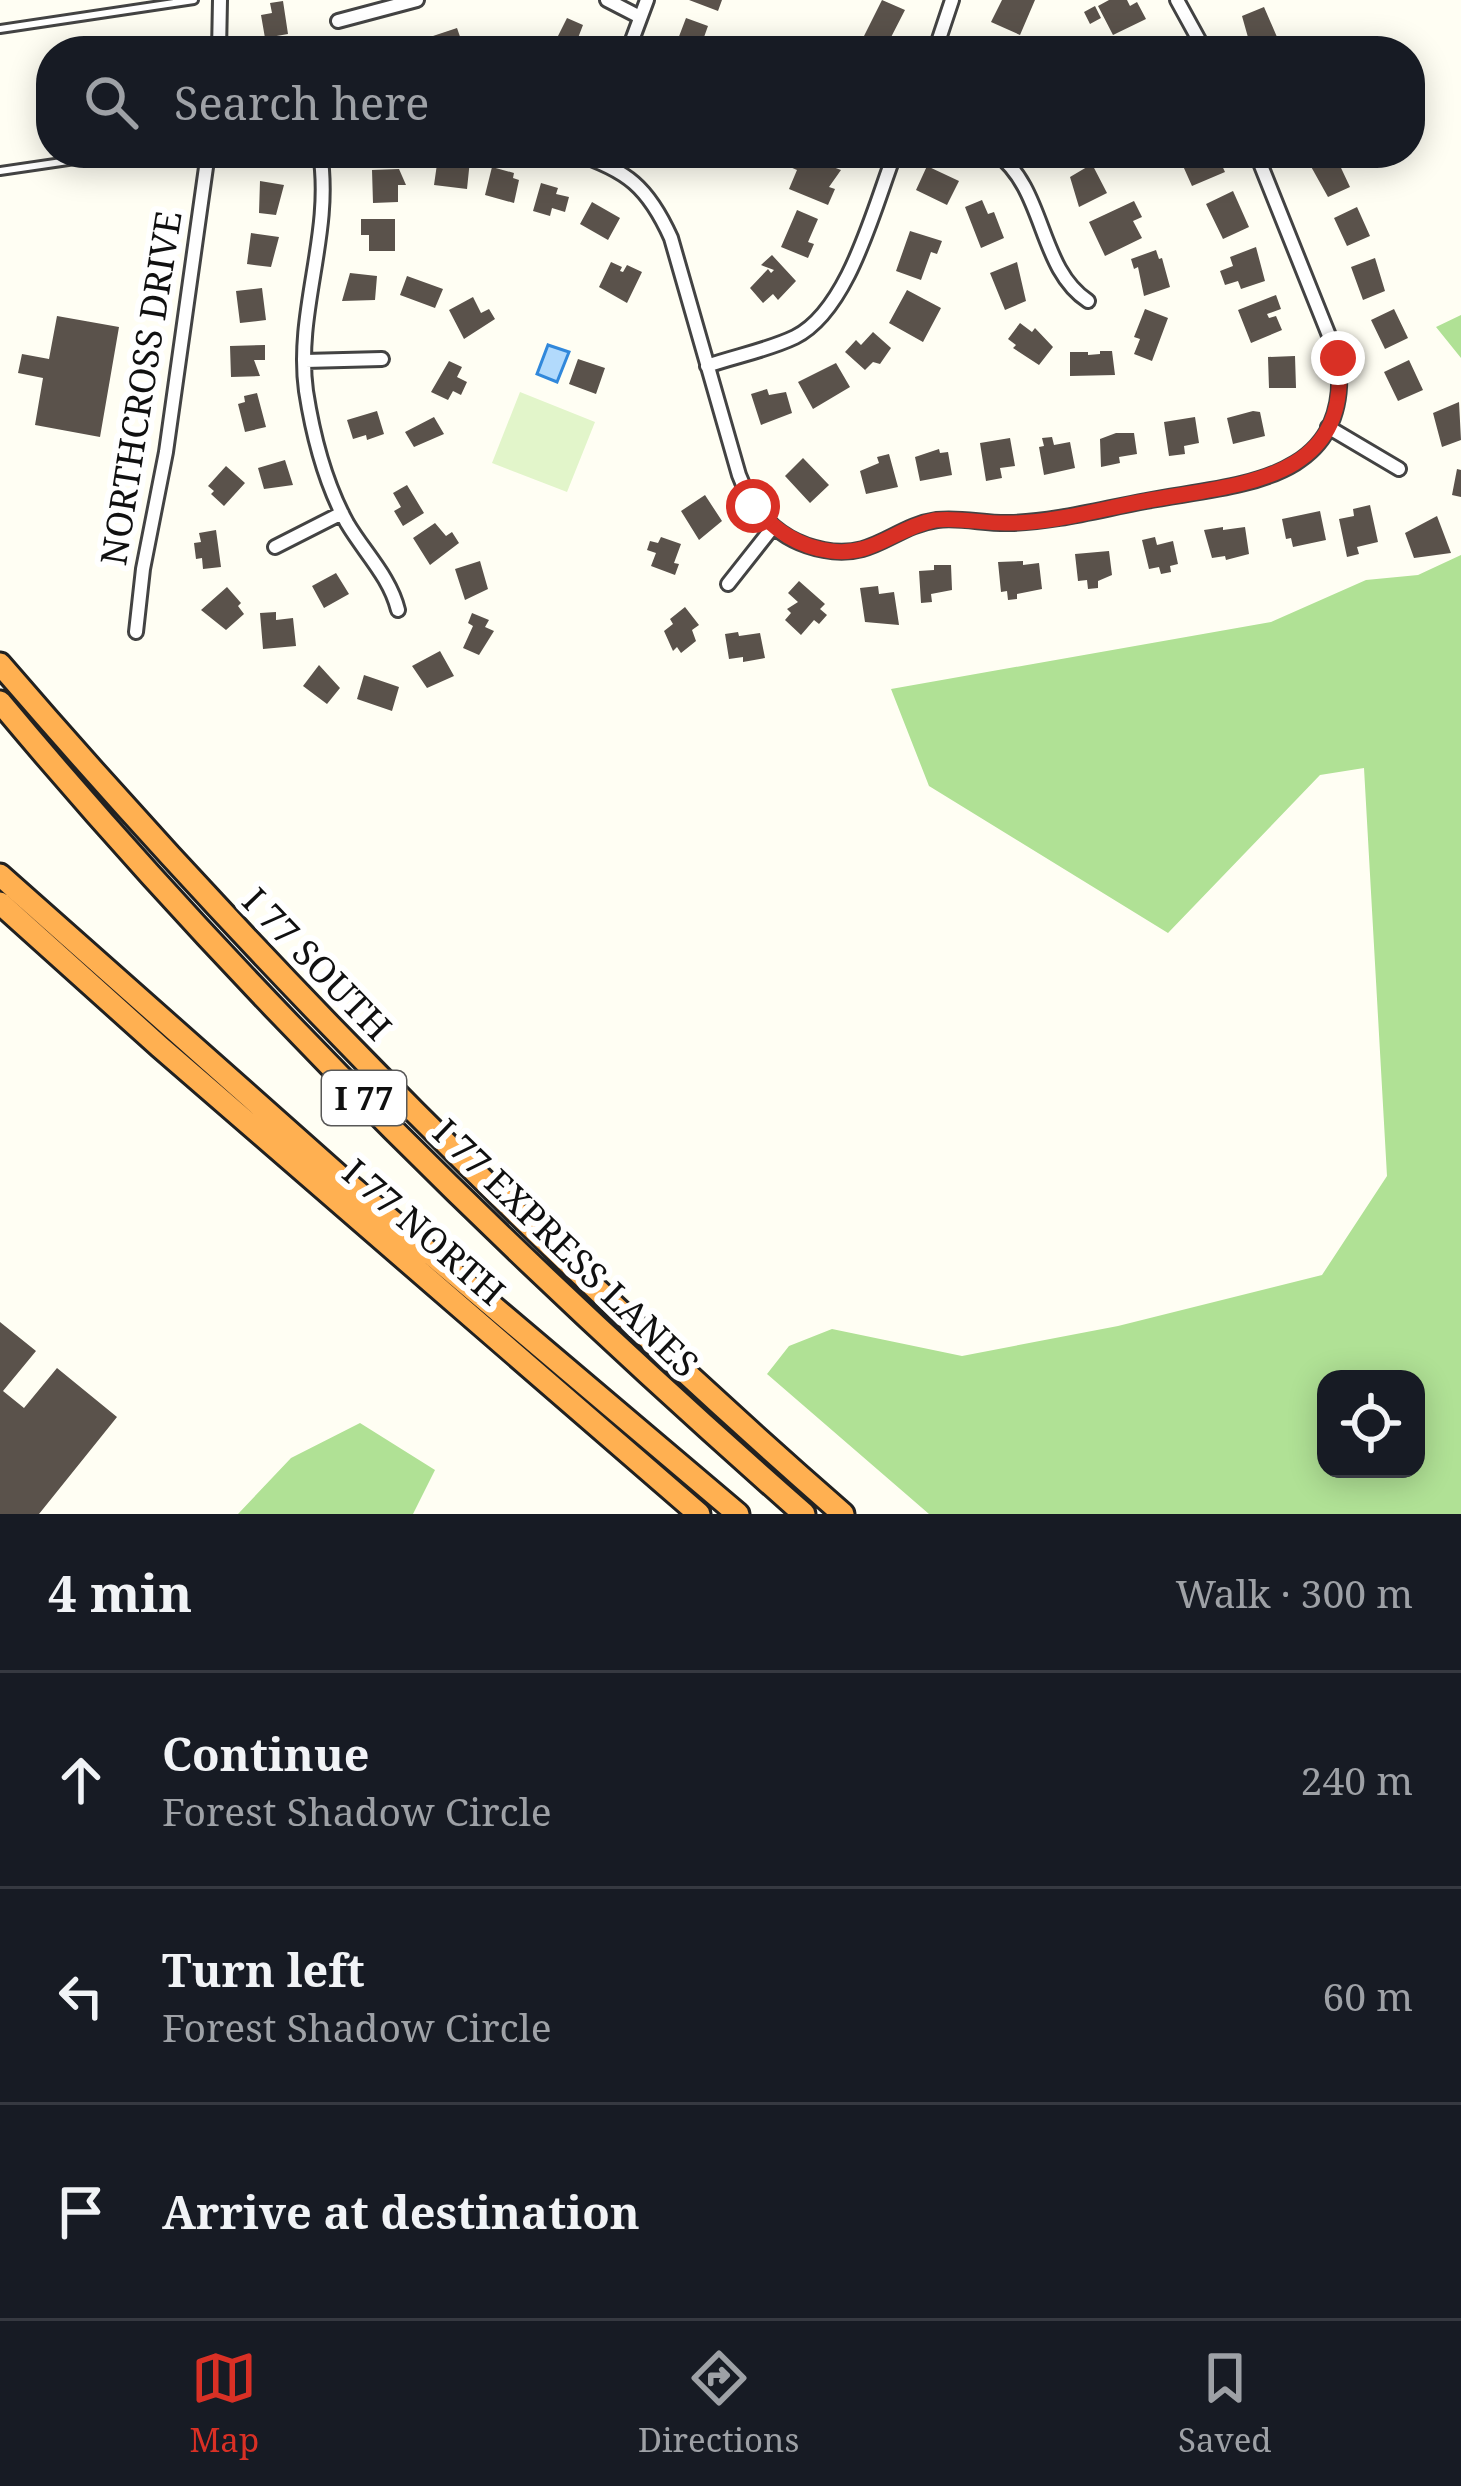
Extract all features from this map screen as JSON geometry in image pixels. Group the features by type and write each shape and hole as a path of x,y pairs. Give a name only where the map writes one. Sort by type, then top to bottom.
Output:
{"highway":[{"name":"I 77 SOUTH","path":"0,664 279,974 601,1295"},
{"name":"I 77 EXPRESS LANES","path":"0,702 183,908 356,1090 584,1314 804,1514"},
{"name":"I 77","path":"0,875 329,1167 738,1514"},
{"name":"I 77 NORTH","path":"0,903 699,1514"},
{"path":"601,1295 752,1468"},
{"name":"I 77","path":"601,1295 843,1514"}],"street":[{"path":"219,36 220,0"},
{"path":"338,21 417,0"},
{"path":"607,0 640,16"},
{"path":"633,36 647,0"},
{"path":"939,36 952,0"},
{"path":"1178,0 1197,36"},
{"name":"NORTHCROSS DRIVE","path":"136,632 206,168"},
{"path":"321,168 324,216 304,361 316,442 342,513 391,589 398,610"},
{"path":"608,168 633,181 657,208 671,238 746,493 772,527 806,546 857,551 934,520 1035,521 1234,486 1276,476 1294,466 1328,427 1339,395 1338,358 1262,168"},
{"path":"707,366 798,335 825,313 845,278 889,168"},
{"path":"1009,168 1028,189 1070,287 1088,301"},
{"path":"304,361 382,359"},
{"path":"1328,427 1399,470"},
{"path":"274,547 342,513"},
{"path":"728,584 772,527"}],"lane":[{"path":"0,28 194,0"},
{"path":"0,171 36,166"}],"green space":[{"path":"1461,315 1461,358 1436,327"},
{"path":"520,392 595,422 567,492 492,463"},
{"path":"1461,555 1461,1514 929,1514 767,1374 789,1346 832,1329 962,1356 1118,1326 1322,1275 1387,1176 1364,768 1320,775 1168,933 929,786 891,689 1271,622 1366,580 1418,575"},
{"path":"360,1423 435,1470 413,1514 238,1514 291,1458"}],"water":[{"path":"548,345 569,352 557,382 537,374"}],"building":[{"path":"689,0 722,0 718,11"},
{"path":"882,0 905,10 892,36 864,36"},
{"path":"1002,0 1035,0 1020,35 991,22"},
{"path":"1109,0 1127,0 1130,6 1137,2 1146,19 1113,35 1098,6"},
{"path":"283,1 288,34 265,36 261,15 272,13 270,3"},
{"path":"1095,6 1101,18 1090,24 1084,12"},
{"path":"1264,7 1277,36 1248,36 1242,16"},
{"path":"567,18 583,25 579,36 558,36"},
{"path":"686,18 708,26 704,36 679,36"},
{"path":"457,28 460,36 433,36"},
{"path":"436,168 469,168 467,189 434,185"},
{"path":"492,168 514,173 513,178 519,180 514,203 485,195"},
{"path":"792,168 841,170 829,187 835,189 828,205 789,189 797,170"},
{"path":"926,168 959,181 947,205 916,190"},
{"path":"1094,168 1107,193 1079,207 1070,177"},
{"path":"1184,168 1223,168 1225,172 1192,186"},
{"path":"1312,168 1341,168 1350,187 1328,197"},
{"path":"399,169 406,185 398,185 398,202 373,203 372,170"},
{"path":"260,181 284,185 276,215 259,213"},
{"path":"541,183 569,197 565,212 552,208 550,216 533,211"},
{"path":"1233,191 1249,227 1223,239 1206,204"},
{"path":"982,200 988,214 994,212 1004,238 981,248 965,207"},
{"path":"1134,201 1142,217 1133,221 1142,238 1105,256 1089,222"},
{"path":"592,202 620,218 608,240 580,224"},
{"path":"1357,207 1370,236 1347,246 1334,218"},
{"path":"797,210 818,219 808,242 814,244 808,258 781,247"},
{"path":"361,219 395,219 395,251 369,251 369,235 361,235"},
{"path":"910,231 942,241 937,254 931,252 921,280 896,271"},
{"path":"251,233 279,237 271,267 247,264"},
{"path":"1256,247 1265,281 1241,289 1238,281 1225,285 1220,271 1233,266 1230,257"},
{"path":"1156,250 1170,287 1144,296 1138,267 1134,269 1131,259"},
{"path":"772,255 796,281 778,300 773,294 763,303 750,288 768,269 774,270 761,265"},
{"path":"1375,258 1385,291 1363,300 1351,267"},
{"path":"611,262 623,272 627,265 642,272 627,303 599,287"},
{"path":"1017,262 1026,301 1005,310 990,273"},
{"path":"350,273 377,276 375,300 342,301"},
{"path":"407,276 443,289 435,308 400,295"},
{"path":"262,288 266,320 240,323 236,291"},
{"path":"907,290 941,308 923,342 889,323"},
{"path":"1276,295 1281,309 1267,314 1276,316 1282,330 1251,343 1238,310"},
{"path":"473,297 481,313 489,309 495,319 464,339 449,310"},
{"path":"1145,309 1168,318 1152,361 1134,354 1140,339 1134,337"},
{"path":"1394,309 1408,338 1385,349 1371,320"},
{"path":"57,316 119,327 100,437 35,425 43,378 18,373 22,354 49,359"},
{"path":"1020,323 1032,332 1035,328 1053,347 1039,365 1013,348 1016,345 1008,339"},
{"path":"873,332 891,348 880,364 873,362 865,370 845,352 856,340 861,345"},
{"path":"265,345 265,360 254,360 260,376 231,377 230,346"},
{"path":"1112,351 1115,375 1070,376 1070,352"},
{"path":"1295,356 1296,388 1269,388 1268,357"},
{"path":"578,359 605,368 596,394 569,384"},
{"path":"1409,360 1423,390 1398,401 1384,372"},
{"path":"449,361 462,367 457,377 467,382 461,395 453,391 448,400 431,392"},
{"path":"836,363 850,387 813,409 798,382"},
{"path":"767,389 769,395 786,392 792,413 761,425 751,394"},
{"path":"257,393 266,427 245,432 238,404 245,402 244,396"},
{"path":"1459,402 1461,440 1442,447 1433,413"},
{"path":"377,411 384,434 353,439 347,420"},
{"path":"1260,412 1265,436 1233,444 1227,418"},
{"path":"434,417 444,434 414,447 405,432"},
{"path":"1195,417 1199,443 1184,446 1185,454 1169,456 1164,422"},
{"path":"1134,433 1137,454 1101,467 1100,439"},
{"path":"1052,437 1054,445 1070,442 1075,468 1044,475 1039,447 1044,446 1042,438"},
{"path":"1010,438 1015,466 1000,468 1002,478 986,481 980,443"},
{"path":"939,449 948,452 952,475 920,481 915,457"},
{"path":"889,454 898,487 866,494 860,471"},
{"path":"803,458 829,485 810,503 785,476"},
{"path":"285,460 293,485 264,489 258,468"},
{"path":"226,466 245,483 224,506 208,486"},
{"path":"1457,469 1461,470 1461,497 1452,495"},
{"path":"407,485 424,513 403,526 394,511 401,507 393,493"},
{"path":"705,495 722,521 699,540 681,511"},
{"path":"1370,505 1378,542 1357,547 1359,554 1347,557 1339,519"},
{"path":"1320,511 1326,540 1293,547 1282,519"},
{"path":"1437,516 1451,553 1414,558 1405,533"},
{"path":"435,523 446,536 452,532 459,543 430,565 413,538"},
{"path":"1245,527 1249,554 1212,558 1204,530"},
{"path":"216,530 221,567 203,569 194,543 201,542 199,533"},
{"path":"661,537 681,544 675,575 651,566 656,553 647,550 650,541 658,543"},
{"path":"1155,537 1157,545 1173,541 1178,564 1170,566 1171,572 1149,569 1142,540"},
{"path":"1109,551 1112,575 1098,581 1098,588 1088,589 1087,580 1078,581 1075,554"},
{"path":"480,561 488,589 465,600 455,569"},
{"path":"1023,561 1023,565 1039,563 1042,589 1008,600 1007,591 1001,592 998,562"},
{"path":"934,565 951,565 952,590 931,594 932,602 921,603 919,571 934,570"},
{"path":"336,573 349,594 324,608 312,586"},
{"path":"799,581 825,604 820,609 827,615 819,624 814,620 801,635 785,620 791,613 787,609 798,602 788,593"},
{"path":"878,586 879,594 894,592 899,625 865,622 860,588"},
{"path":"227,587 244,614 226,630 201,610"},
{"path":"685,607 699,625 692,630 696,641 681,653 677,647 673,651 664,631"},
{"path":"276,612 276,620 293,618 296,646 263,649 260,613"},
{"path":"472,613 489,620 485,627 494,631 479,655 463,648 473,626 468,623"},
{"path":"738,632 739,636 760,633 765,658 729,659 725,634"},
{"path":"440,651 454,676 427,688 412,666"},
{"path":"319,665 340,688 327,704 303,686"},
{"path":"364,675 399,687 392,711 357,699"},
{"path":"0,1322 36,1351 3,1391 24,1408 57,1368 117,1417 39,1514 0,1514"}],"route":[{"path":"753,506 772,527 806,546 840,552 871,549 934,520 1035,521 1276,476 1294,466 1321,439 1339,395 1338,358"}]}
